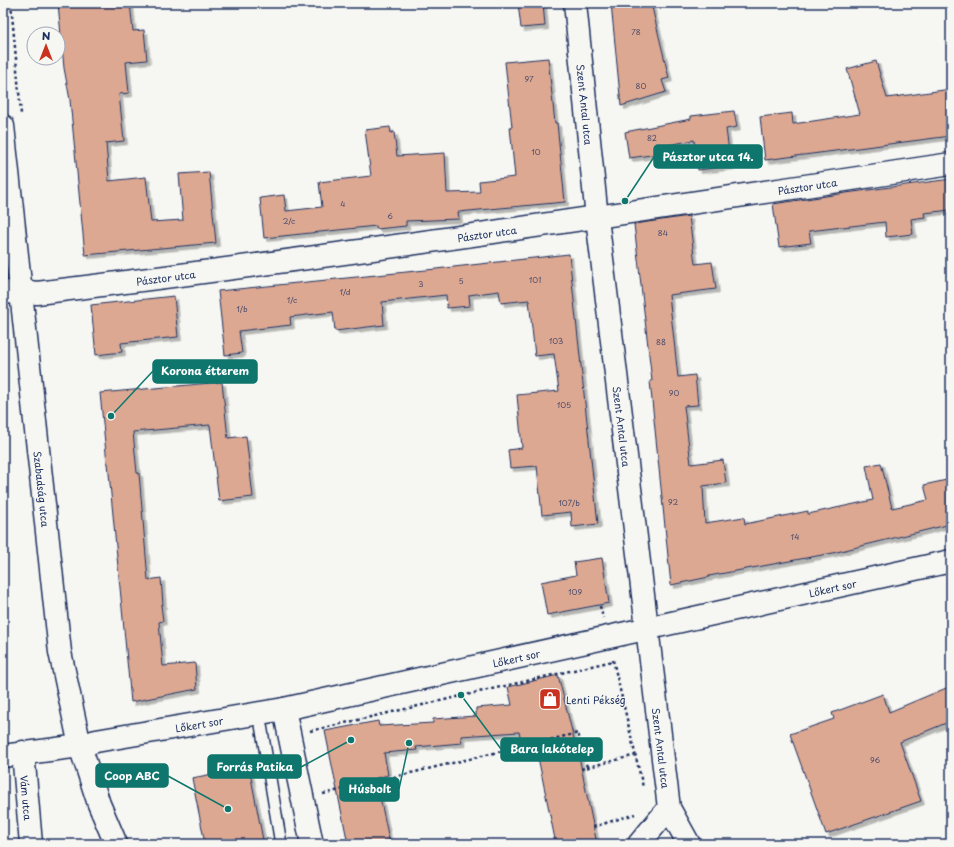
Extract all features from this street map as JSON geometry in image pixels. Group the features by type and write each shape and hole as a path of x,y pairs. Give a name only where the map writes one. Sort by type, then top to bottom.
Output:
{"street":[{"name":"Szent Antal utca","path":"575,3 597,218 669,808 689,844"},
{"name":"Szabadság utca","path":"3,126 12,292 60,652 80,746 99,804 116,844"},
{"name":"Pásztor utca","path":"12,292 38,293 162,278 597,218 951,164"},
{"name":"Lőkert sor","path":"13,754 80,746 96,741 284,709 607,636 951,561"},
{"path":"284,709 312,844"},
{"name":"Vám utca","path":"13,754 32,844"},
{"path":"639,844 669,808"}],"lane":[{"path":"258,713 281,844"}],"path":[{"path":"600,606 644,789"},
{"path":"309,731 613,661"},
{"path":"323,794 578,733 587,767"},
{"path":"581,769 636,755"},
{"path":"593,827 649,810 653,826"}],"building":[{"path":"58,3 130,3 133,31 144,30 147,60 126,62 129,93 119,94 124,141 106,143 109,181 146,177 151,222 183,220 179,174 209,172 216,243 85,255 70,100 64,66 66,66 66,26 60,26"},
{"path":"518,3 543,3 545,26 521,28"},
{"path":"611,3 651,3 669,78 662,80 666,92 621,106"},
{"path":"548,58 555,123 557,123 565,202 458,212 459,219 406,221 406,226 377,229 376,226 264,238 260,198 284,195 286,211 322,207 319,182 371,176 365,130 390,127 391,133 394,132 397,156 445,153 447,193 480,192 479,181 515,177 510,127 512,127 505,62"},
{"path":"876,61 887,98 951,89 951,136 765,160 760,117 792,113 793,124 860,114 847,69"},
{"path":"734,111 737,127 726,129 731,166 698,170 694,140 658,147 659,154 629,158 625,132 691,119 691,116"},
{"path":"951,179 951,210 924,213 925,217 911,219 913,234 886,237 885,222 809,231 811,243 779,247 773,204"},
{"path":"689,216 695,264 712,262 716,289 669,295 678,377 695,375 698,405 684,406 691,464 723,460 726,483 703,486 705,523 744,517 745,524 808,511 808,514 873,500 866,466 881,463 892,508 928,500 924,485 951,479 951,524 833,553 709,576 671,585 650,381 652,381 634,224"},
{"path":"569,254 598,524 572,527 571,512 542,515 537,466 510,468 508,450 522,448 517,395 559,391 554,354 535,356 529,300 501,303 499,291 469,295 470,306 447,308 446,295 382,302 384,325 335,331 333,312 290,317 291,325 239,331 242,353 225,355 218,291"},
{"path":"174,296 178,337 121,343 122,352 96,355 91,305"},
{"path":"222,382 228,438 246,436 253,497 219,501 210,425 133,432 137,473 139,473 148,580 161,578 163,605 161,605 163,621 159,622 163,666 195,663 197,689 131,702 100,393"},
{"path":"602,558 609,603 547,615 541,582 576,575 574,562"},
{"path":"558,675 575,743 576,742 597,844 556,844 534,738 521,741 519,732 461,736 462,743 416,747 417,750 384,753 388,775 376,778 390,844 348,844 325,731 378,721 379,726 433,723 433,719 476,716 476,708 512,705 508,687"},
{"path":"951,686 951,721 900,742 921,801 826,834 790,734 834,719 832,713 883,694 889,712"},
{"path":"249,767 263,840 240,844 205,844 192,778"}],"place":[{"name":"Pásztor utca 14.","path":"625,201"},
{"name":"Korona étterem","path":"111,416"},
{"name":"Bara lakótelep","path":"461,695"},
{"name":"Lenti Pékség","path":"550,699"},
{"name":"Forrás Patika","path":"351,740"},
{"name":"Húsbolt","path":"409,743"},
{"name":"Coop ABC","path":"228,809"}]}
